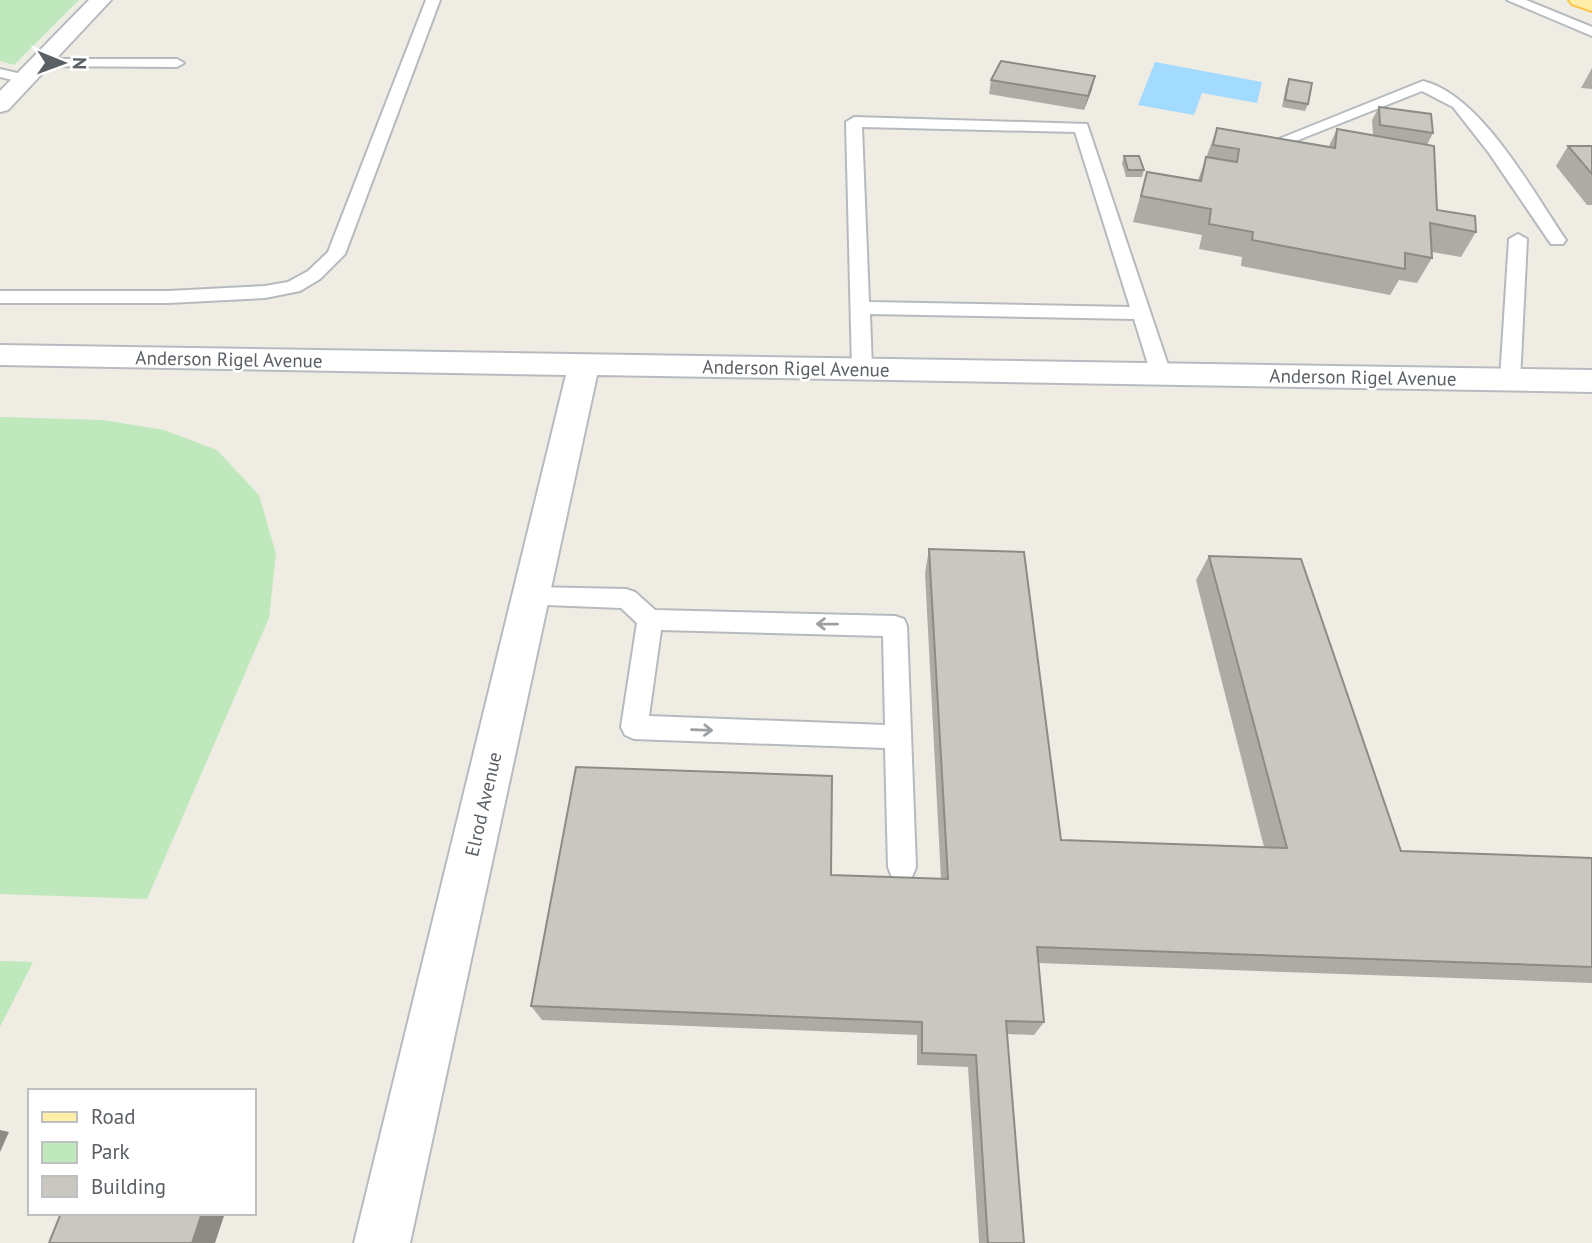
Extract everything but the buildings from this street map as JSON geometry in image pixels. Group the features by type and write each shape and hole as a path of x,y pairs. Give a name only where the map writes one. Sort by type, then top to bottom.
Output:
{"main road":[{"path":"1579,0 1592,5"}],"street":[{"path":"0,105 101,0"},
{"name":"Anderson Rigel Avenue","path":"0,355 1592,381"},
{"name":"Elrod Avenue","path":"382,1243 584,365"}],"lane":[{"path":"0,297 168,297 265,292 293,287 314,275 336,254 433,0"},
{"path":"1514,0 1592,32"},
{"path":"0,73 177,63"},
{"path":"1272,145 1423,85 1458,104 1495,150 1557,240"},
{"path":"862,369 854,122 1081,127 1161,374"},
{"path":"1510,380 1518,239"},
{"path":"860,308 1141,313"},
{"path":"530,597 626,599 650,620 895,625 902,867"},
{"path":"650,620 634,727 899,737"}],"green space":[{"path":"0,0 79,0 14,65 0,61"},
{"path":"0,417 103,420 164,430 217,450 259,495 276,554 269,618 147,899 0,894"},
{"path":"0,961 33,962 0,1027"}],"water":[{"path":"1155,62 1262,82 1257,103 1202,93 1194,115 1138,105"}]}
